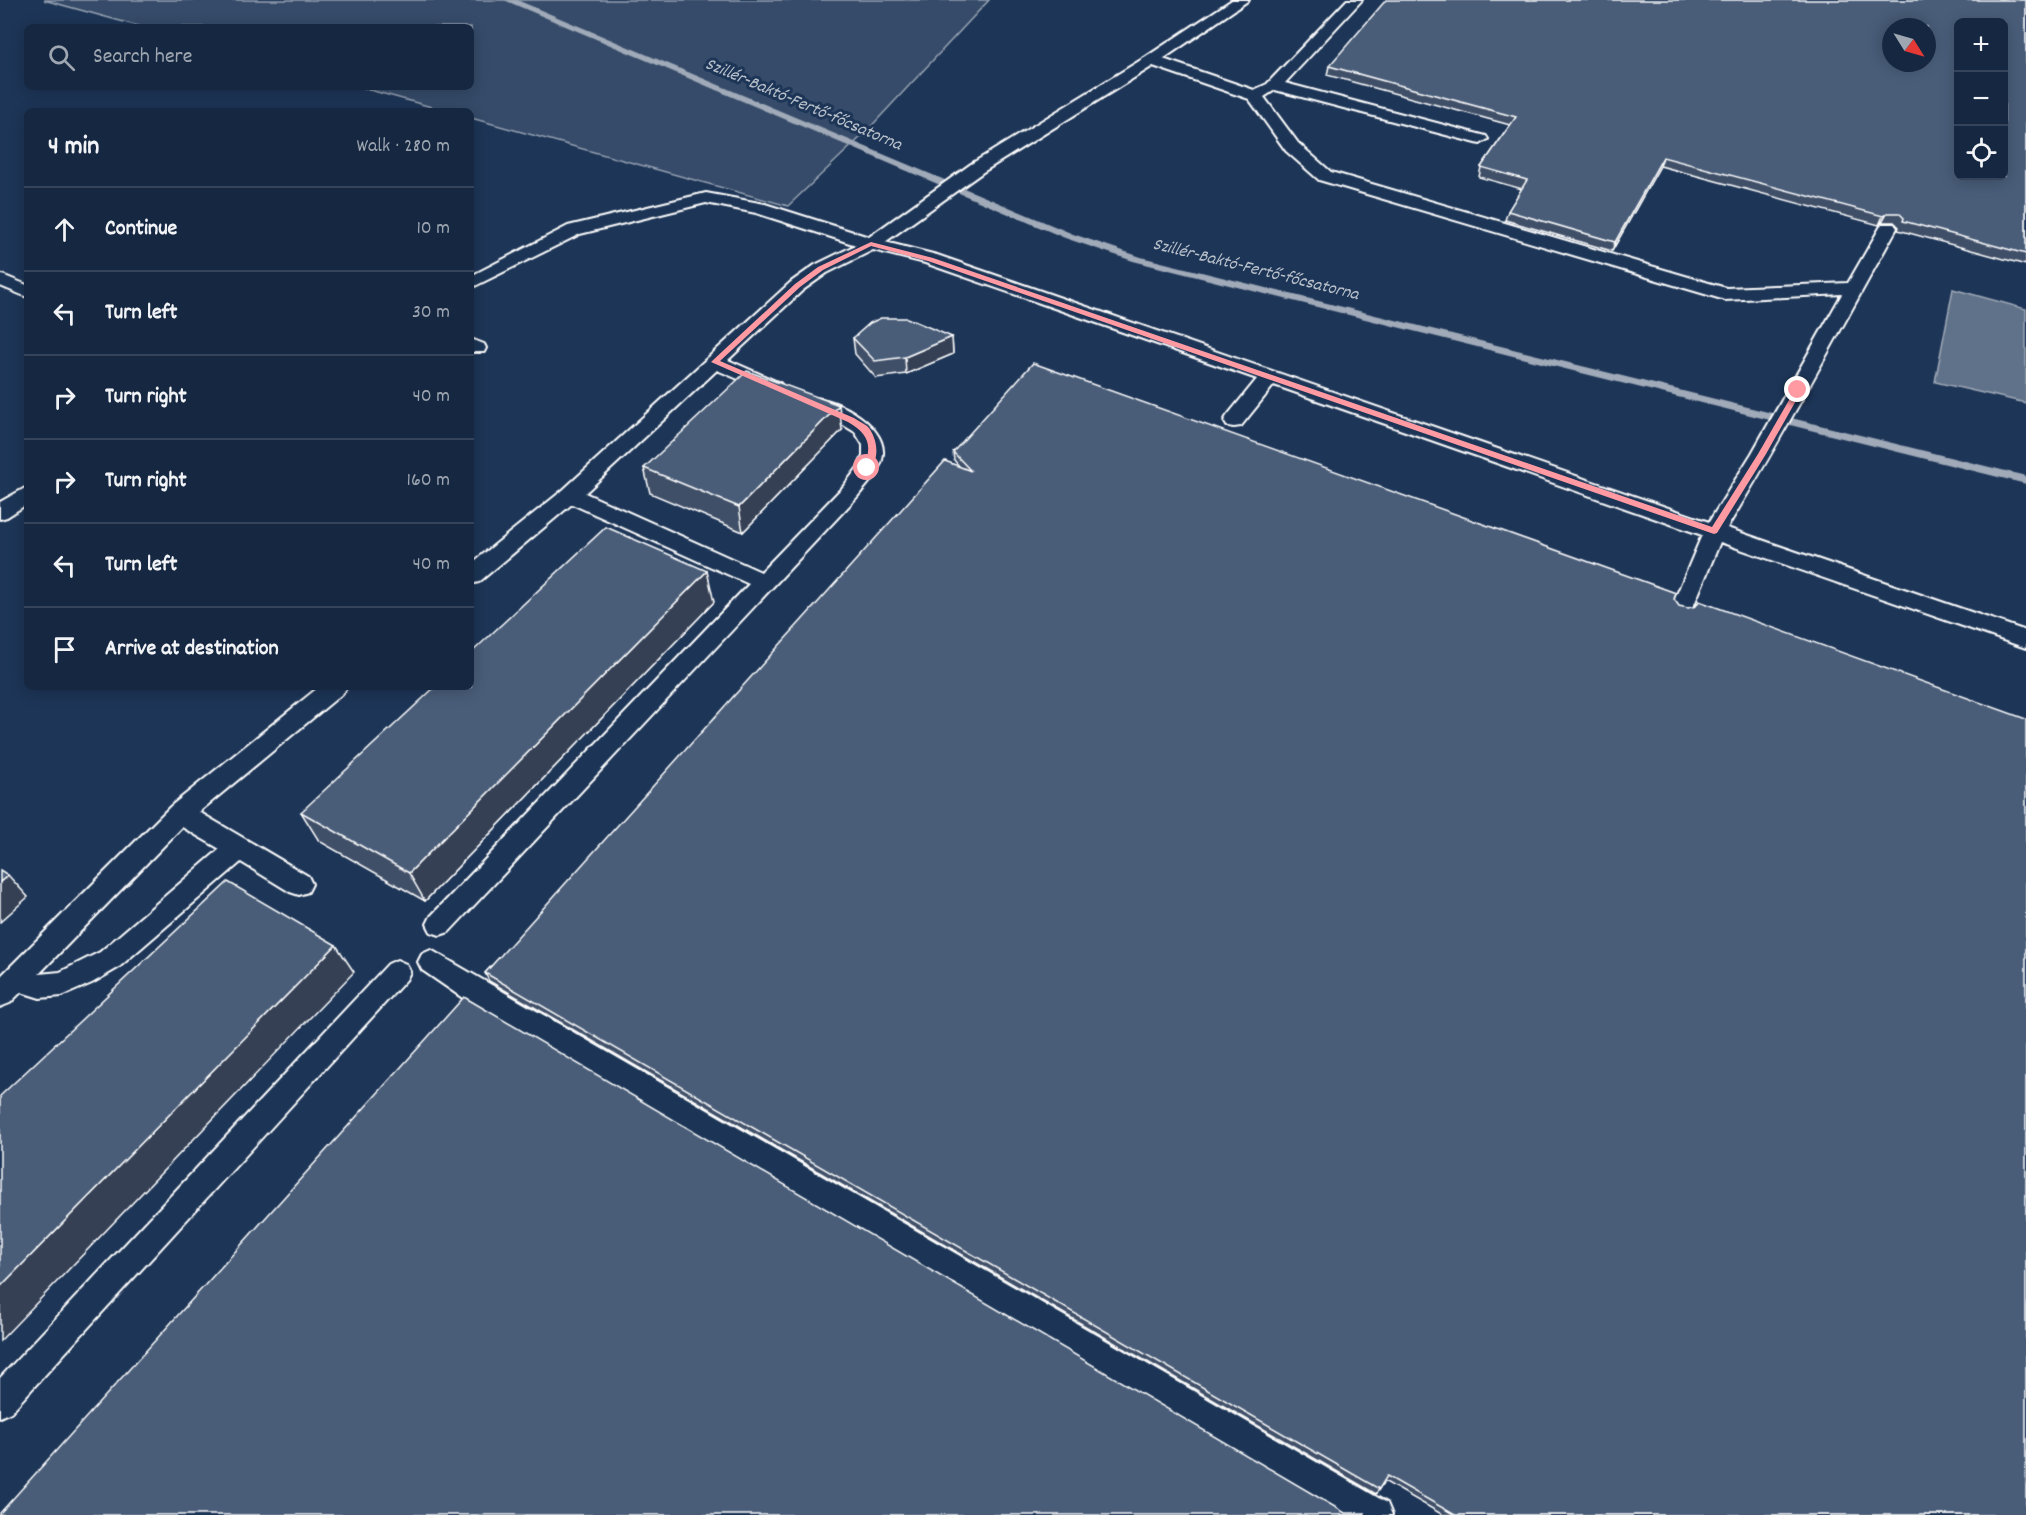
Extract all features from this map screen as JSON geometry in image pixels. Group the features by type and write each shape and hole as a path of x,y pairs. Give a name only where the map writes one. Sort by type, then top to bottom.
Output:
{"lane":[{"path":"474,574 570,495 797,286 821,269 871,244 977,168 1151,60 1242,0"},
{"path":"1255,96 1274,85 1353,1"},
{"path":"1151,60 1255,96 1292,147 1325,176 1725,294 1855,288"},
{"path":"1274,85 1480,139"},
{"path":"474,281 574,230 706,198 759,208 871,244 931,260 2026,639"},
{"path":"1683,606 1714,531 1762,454 1888,228"},
{"path":"0,279 24,291"},
{"path":"440,924 850,492 867,468 873,455 872,441 865,428 715,362"},
{"path":"1234,422 1269,378"},
{"path":"570,495 764,582"},
{"path":"0,512 24,496"},
{"path":"9,987 180,813 331,690"},
{"path":"180,813 299,884"},
{"path":"9,987 62,984 109,960 238,849"},
{"path":"431,962 477,993 1375,1515"},
{"path":"0,1401 397,972"}],"shaded area":[{"path":"44,0 989,0 864,134 788,206 474,119 474,108 435,108 370,90 474,90 474,24 131,24"},
{"path":"1953,289 2026,309 2026,403 1935,382"}],"building":[{"path":"1386,0 2026,0 2026,254 1903,221 1904,218 1899,213 1887,213 1883,216 1663,157 1615,242 1508,211 1527,180 1481,167 1516,117 1329,66"},
{"path":"881,318 907,318 952,337 905,357 875,361 853,338 870,323"},
{"path":"1033,363 1676,593 1674,599 1679,606 1688,608 1696,606 1699,601 2026,719 2026,1515 1455,1515 1387,1476 1379,1489 485,973 945,461 971,471 953,452"},
{"path":"747,371 839,405 739,507 644,468"},
{"path":"606,527 707,571 409,873 301,812 432,690 474,690 474,650"},
{"path":"0,870 8,875 0,882"},
{"path":"228,882 336,945 0,1287 0,1096"},
{"path":"464,997 1345,1513 1365,1513 1364,1515 0,1515"}],"waterway":[{"name":"Szillér-Baktó-Fertő-főcsatorna","path":"509,0 1069,236 1137,259 2026,480"}],"route":[{"path":"867,468 873,455 872,441 865,428 715,362 797,286 842,257 871,244 931,260 1714,531 1762,454 1798,390"}]}
